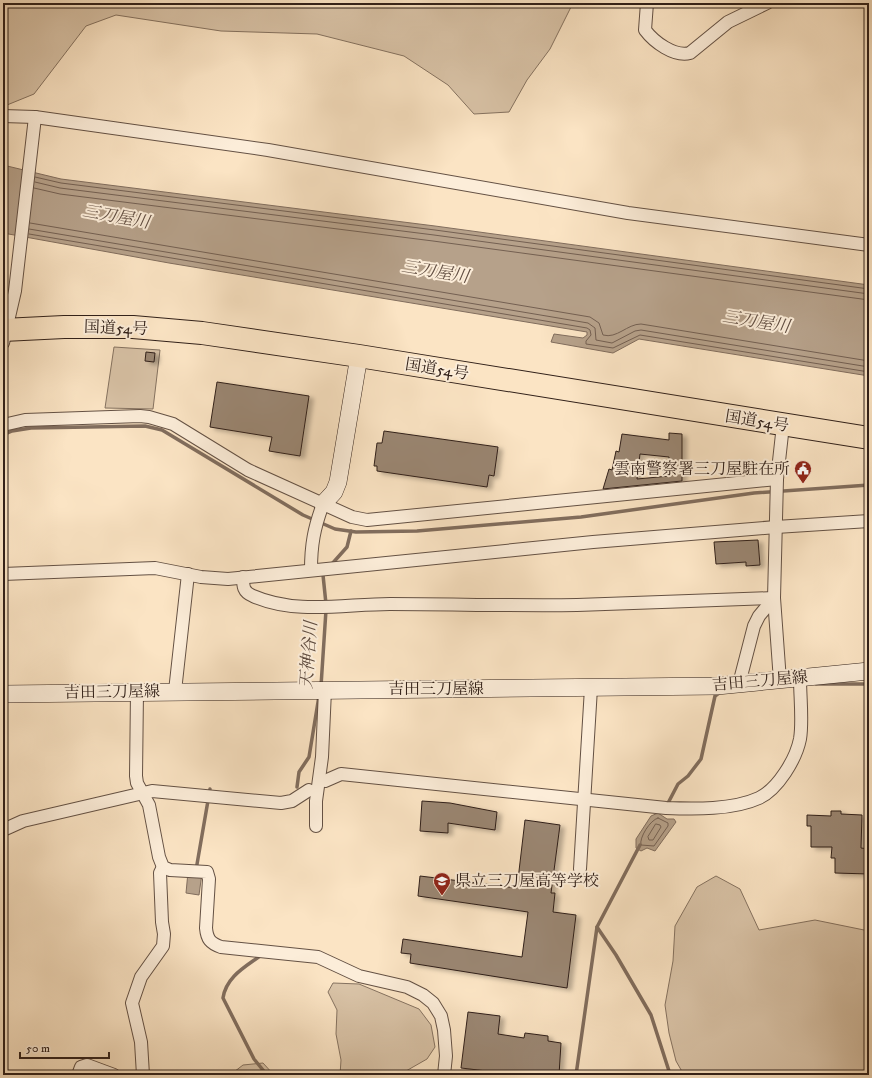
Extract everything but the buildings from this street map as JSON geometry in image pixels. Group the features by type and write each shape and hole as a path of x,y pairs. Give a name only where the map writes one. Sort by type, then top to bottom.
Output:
{"highway":[{"name":"国道54号","path":"4,334 64,327 133,328 202,333 359,356 869,438"}],"main road":[{"path":"323,504 334,492 338,482 359,356"},
{"name":"吉田三刀屋線","path":"3,694 175,691 591,688 739,684 869,671"}],"street":[{"path":"647,3 645,30 651,38 674,52 685,54 690,53 728,22 767,3"},
{"path":"3,116 268,150 628,213 869,246"},
{"path":"4,334 35,120"},
{"path":"3,425 25,420 101,416 149,417 173,424 248,470 352,517 367,520 776,482"},
{"path":"780,680 774,598 776,482 783,425"},
{"path":"311,570 311,549 314,528 323,504"},
{"path":"3,574 156,568 213,579 593,542 869,521"},
{"path":"175,691 188,574"},
{"path":"243,577 243,588 252,596 272,602 318,609 376,604 576,605 774,598"},
{"path":"739,684 754,626 759,616 774,598"},
{"path":"325,781 341,774 437,786 585,799 666,808 697,809 749,802 761,797 778,782 796,752 800,738 800,678"},
{"path":"580,869 591,688"},
{"path":"316,826 316,801 322,757 325,690"},
{"path":"137,692 137,783 149,805 159,857 163,866 170,870 207,872 209,879 206,936 210,942 221,947 318,957 359,976 407,987 423,995 437,1010 444,1030 446,1056 444,1075"},
{"path":"3,830 24,821 143,793 161,792 281,803 292,801 309,790"},
{"path":"143,1075 141,1042 132,1003 141,977 163,946 164,934 162,922 160,873 163,866"},
{"path":"78,1075 81,1067 87,1065 114,1075"}],"shaded area":[{"path":"3,3 573,3 550,49 527,80 509,112 474,114 448,85 404,56 317,34 221,31 116,15 86,26 34,94 7,105 3,104"},
{"path":"114,347 160,350 153,409 105,408"},
{"path":"716,876 740,889 759,930 815,920 869,931 869,1075 684,1075 676,1061 669,1033 665,1005 673,961 675,926 697,887"},
{"path":"333,983 359,984 419,1009 431,1025 435,1047 427,1059 406,1071 403,1075 340,1075 341,1060 336,1034 337,1010 328,992"},
{"path":"263,1063 274,1075 230,1075 243,1065"}],"water":[{"name":"三刀屋川","path":"3,165 61,179 435,226 869,285 869,376 639,339 613,353 551,342 554,334 583,338 587,335 587,332 169,263 3,233"},
{"path":"658,813 667,819 674,819 676,822 655,851 647,848 641,851 636,848 636,839 651,816"},
{"path":"188,872 202,873 199,895 186,893"}],"waterway":[{"path":"3,435 12,431 31,428 145,426 162,430 303,515 335,529 356,532 417,531 581,517 754,493 869,485"},
{"name":"天神谷川","path":"331,565 347,547 351,531"},
{"name":"天神谷川","path":"325,573 323,575 326,604"},
{"name":"天神谷川","path":"321,686 326,610"},
{"path":"816,684 869,684"},
{"path":"667,805 678,784 688,776 701,759 715,696 719,693"},
{"name":"天神谷川","path":"297,787 299,772 309,757 319,696"},
{"name":"天神谷川","path":"196,870 210,789"},
{"path":"576,1075 597,927 640,845"},
{"path":"597,927 616,955 651,1015 669,1071 673,1075"},
{"name":"天神谷川","path":"260,956 232,978 223,998 254,1059 267,1075"}],"place":[{"name":"雲南警察署三刀屋駐在所","path":"803,484"},
{"name":"県立三刀屋高等学校","path":"442,896"}]}
